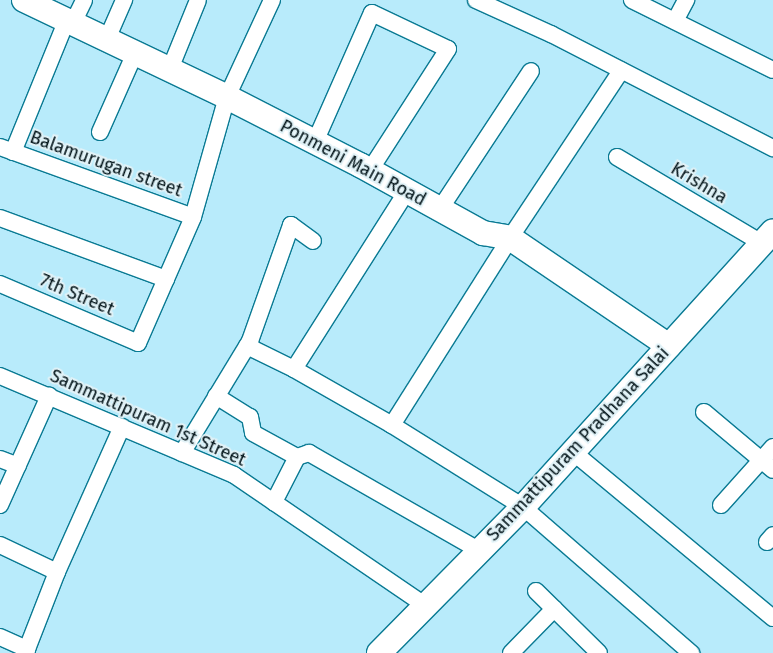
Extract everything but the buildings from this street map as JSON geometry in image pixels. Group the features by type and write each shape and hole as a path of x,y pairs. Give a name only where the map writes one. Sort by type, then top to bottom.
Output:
{"street":[{"name":"Ponmeni Main Road","path":"24,0 227,96 370,170 483,233 510,238 669,346"},
{"path":"7,149 70,22 84,0"},
{"path":"107,39 124,0"},
{"path":"170,69 198,0"},
{"name":"Balamurugan street","path":"138,343 192,217 227,96 272,0"},
{"path":"476,0 622,71 773,148"},
{"path":"632,0 773,70"},
{"path":"675,21 686,0"},
{"path":"315,142 372,13 448,49 370,170"},
{"path":"100,132 135,53"},
{"path":"440,209 531,71"},
{"path":"392,425 510,238 622,71"},
{"name":"Balamurugan street","path":"7,149 192,217"},
{"name":"Krishna","path":"617,157 767,237"},
{"path":"294,369 406,191"},
{"path":"0,218 166,279"},
{"path":"182,453 247,346 291,225 313,241"},
{"name":"Sammattipuram Pradhana Salai","path":"379,653 523,507 767,237"},
{"name":"7th Street","path":"0,284 138,343"},
{"path":"247,346 294,369 392,425 523,507 690,653"},
{"name":"Sammattipuram 1st Street","path":"0,376 234,475 426,606"},
{"path":"0,505 49,396"},
{"path":"216,396 250,417 253,433 297,458"},
{"path":"704,412 767,465"},
{"path":"0,638 27,650 57,572 122,427"},
{"path":"720,504 767,465 773,447"},
{"path":"573,452 773,618"},
{"path":"274,502 297,458 309,454 480,551"},
{"path":"0,459 18,466"},
{"path":"0,545 57,572"},
{"path":"536,591 599,653"},
{"path":"511,653 554,609"}]}
